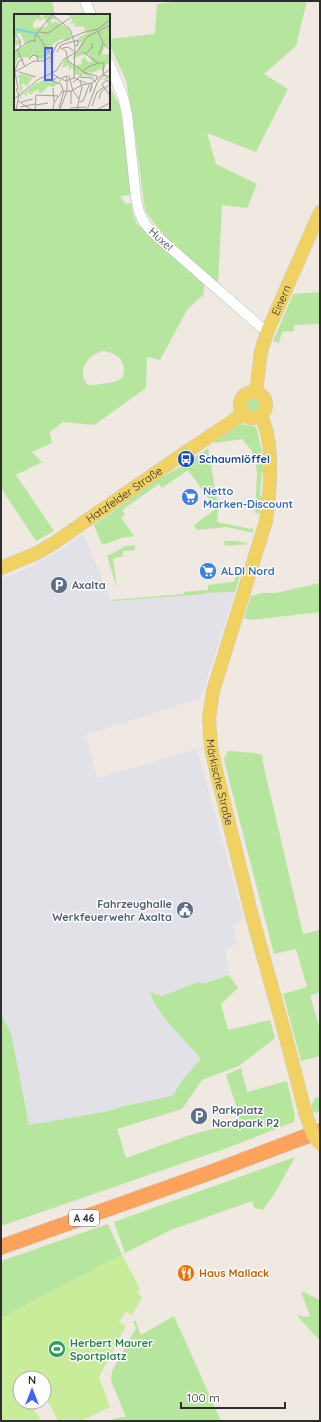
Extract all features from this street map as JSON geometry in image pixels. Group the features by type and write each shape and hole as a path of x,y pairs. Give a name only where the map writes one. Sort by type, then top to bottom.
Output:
{"highway":[{"name":"A 46","path":"1,1247 209,1173 320,1131"},
{"name":"A 46","path":"1,1256 320,1140"}],"main road":[{"name":"Einern","path":"256,393 261,351 268,330 320,212"},
{"path":"256,393 262,395 266,403 266,408 262,416 252,419 243,414 240,408 242,399 246,394 256,393"},
{"name":"Hatzfelder Straße","path":"1,568 37,553 54,543 243,414"},
{"name":"Märkische Straße","path":"262,416 266,430 270,461 267,514 213,691 209,718 210,732 215,766 236,853 306,1115 313,1134 320,1144"}],"street":[{"path":"85,1 90,14"},
{"name":"Huxel","path":"110,65 123,97 127,114 136,198 139,212 144,222 151,231 232,302 262,328 268,330"}],"shaded area":[{"path":"83,533 111,600 235,592 201,698 86,735 97,778 197,749 244,919 233,924 237,944 225,949 229,975 203,984 198,982 162,996 151,992 166,1020 201,1059 184,1078 172,1096 120,1107 110,1111 29,1125 11,1033 1,1014 1,578 17,573 60,551"}],"green space":[{"path":"1,1 52,1 55,14 14,14 14,110 110,110 110,87 119,104 126,142 131,195 120,196 126,204 131,203 137,224 204,284 204,294 187,310 160,360 147,357 146,388 94,425 63,422 50,432 52,443 32,452 42,462 16,475 54,531 36,541 1,488","holes":["103,351 113,354 120,359 124,366 123,377 112,382 100,384 93,385 86,383 83,370 87,361 94,355"]},
{"path":"182,1 307,1 296,46 264,74 288,89 256,152 207,133 216,164 257,184 247,208 222,205 218,284 160,231 145,210 133,120 126,81 110,45 110,39 155,34 157,4"},
{"path":"320,292 320,324 294,325 294,331 282,332 279,343 273,341 293,294"},
{"path":"250,397 256,397 261,402 259,411 256,413 250,413 245,408 245,402"},
{"path":"241,424 254,426 257,429 263,459 253,460 252,451 242,439 215,443 215,441"},
{"path":"208,448 219,511 217,522 251,529 253,528 253,533 227,527 197,530 194,525 216,509 188,470 162,488 159,484 122,510 125,515 121,518 134,536 121,538 106,544 101,543 94,525 148,485 182,466"},
{"path":"263,462 264,469 262,473 260,494 262,498 259,514 255,513 256,463"},
{"path":"224,541 237,541 249,544 225,546"},
{"path":"135,545 135,550 123,551 123,556 113,559 117,588 107,556 126,546"},
{"path":"242,569 235,592 111,600 183,594 184,592 208,590 208,585 234,582 237,572"},
{"path":"320,583 320,612 252,620 244,618 251,596 262,593 276,593"},
{"path":"228,751 262,755 303,934 320,930 320,992 310,996 320,1029 320,1056 301,1061 283,994 307,987 296,949 274,954 225,764 224,759"},
{"path":"229,975 238,988 221,1004 228,1030 270,1020 275,1038 239,1066 202,1080 182,1109 117,1129 126,1158 190,1135 239,1122 236,1105 226,1075 241,1068 247,1092 287,1081 295,1116 294,1122 224,1149 1,1226 1,1014 11,1033 29,1125 110,1111 120,1107 172,1096 184,1078 201,1059 166,1020 154,1003 150,992 162,996 198,982 203,984"},
{"path":"320,1097 320,1111 316,1113 313,1112 311,1107 315,1098"},
{"path":"295,1157 275,1193 263,1210 254,1208 252,1201 171,1230 125,1253 114,1222"},
{"path":"108,1224 122,1255 1,1318 1,1261"},
{"name":"Herbert Maurer Sportplatz","path":"122,1255 140,1289 137,1291 142,1298 132,1315 126,1312 119,1322 126,1326 99,1377 110,1407 81,1421 58,1421 52,1409 52,1370 12,1370 12,1410 33,1410 41,1418 35,1421 1,1421 1,1318"},
{"path":"301,1291 320,1300 320,1341 296,1314 304,1317 310,1316"},
{"path":"174,1316 221,1421 107,1421 126,1417 111,1381 112,1371 136,1328 133,1322 135,1320 141,1335"}],"place":[{"name":"Schaumlöffel","path":"186,459"},
{"name":"Netto Marken-Discount","path":"190,497"},
{"name":"ALDI Nord","path":"208,571"},
{"name":"Axalta","path":"59,585"},
{"name":"Fahrzeughalle Werkfeuerwehr Axalta","path":"185,910"},
{"name":"Parkplatz Nordpark P2","path":"199,1116"},
{"name":"Haus Mallack","path":"186,1273"},
{"name":"Herbert Maurer Sportplatz","path":"57,1349"}]}
